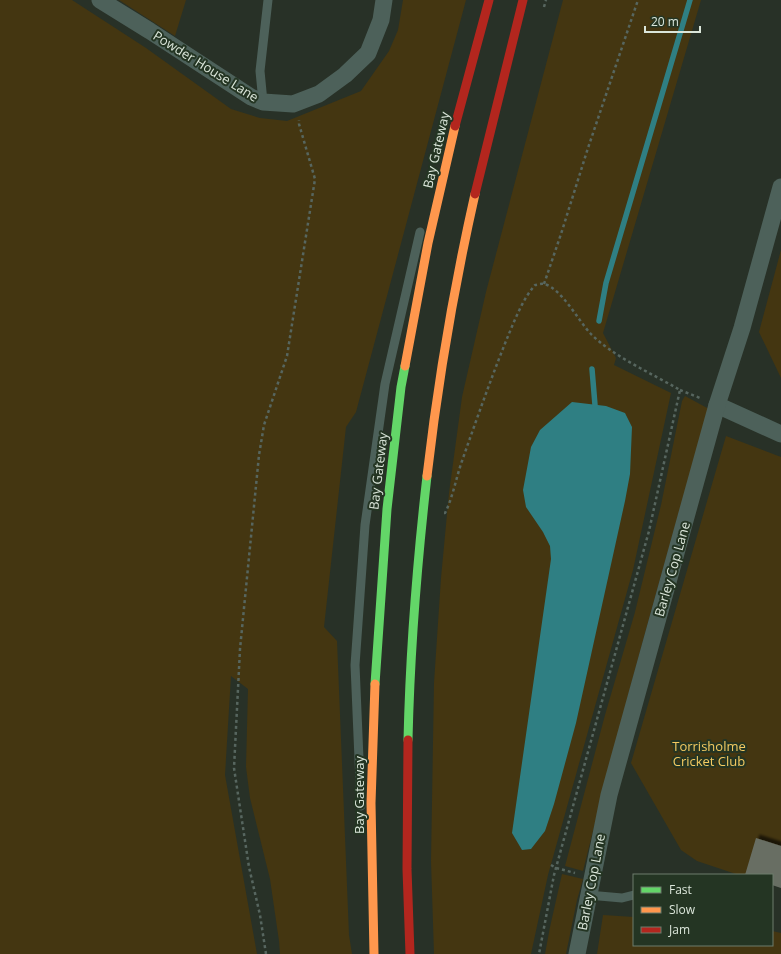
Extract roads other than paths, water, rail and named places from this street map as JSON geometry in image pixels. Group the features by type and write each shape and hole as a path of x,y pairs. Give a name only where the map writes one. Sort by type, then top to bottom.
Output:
{"highway":[{"name":"Bay Gateway","path":"374,953 371,803 375,667 387,509 401,387 428,243 452,136 488,0"},
{"path":"410,954 407,863 410,658 423,511 437,398 462,256 474,197 523,0"}],"street":[{"name":"Powder House Lane","path":"100,0 150,31 251,98 263,102 293,104 319,94 345,75 368,53 381,20 384,0"},
{"name":"Barley Cop Lane","path":"577,954 591,877 609,795 717,406 742,328 781,187"},
{"path":"717,406 781,434"}],"lane":[{"path":"263,102 260,72 268,0"},
{"path":"426,211 488,0"},
{"path":"374,953 362,816 355,665 365,524 384,384 422,226"},
{"path":"588,895 622,898 633,895"}],"water":[{"path":"572,402 606,406 625,413 632,427 630,474 576,723 554,804 545,831 531,849 522,850 512,833 551,559 550,546 543,532 526,507 523,490 531,447 540,430"}],"waterway":[{"path":"599,321 606,283 690,0"},
{"path":"592,369 595,405"}],"park label":[{"name":"Torrisholme Cricket Club","path":"709,754"}]}
